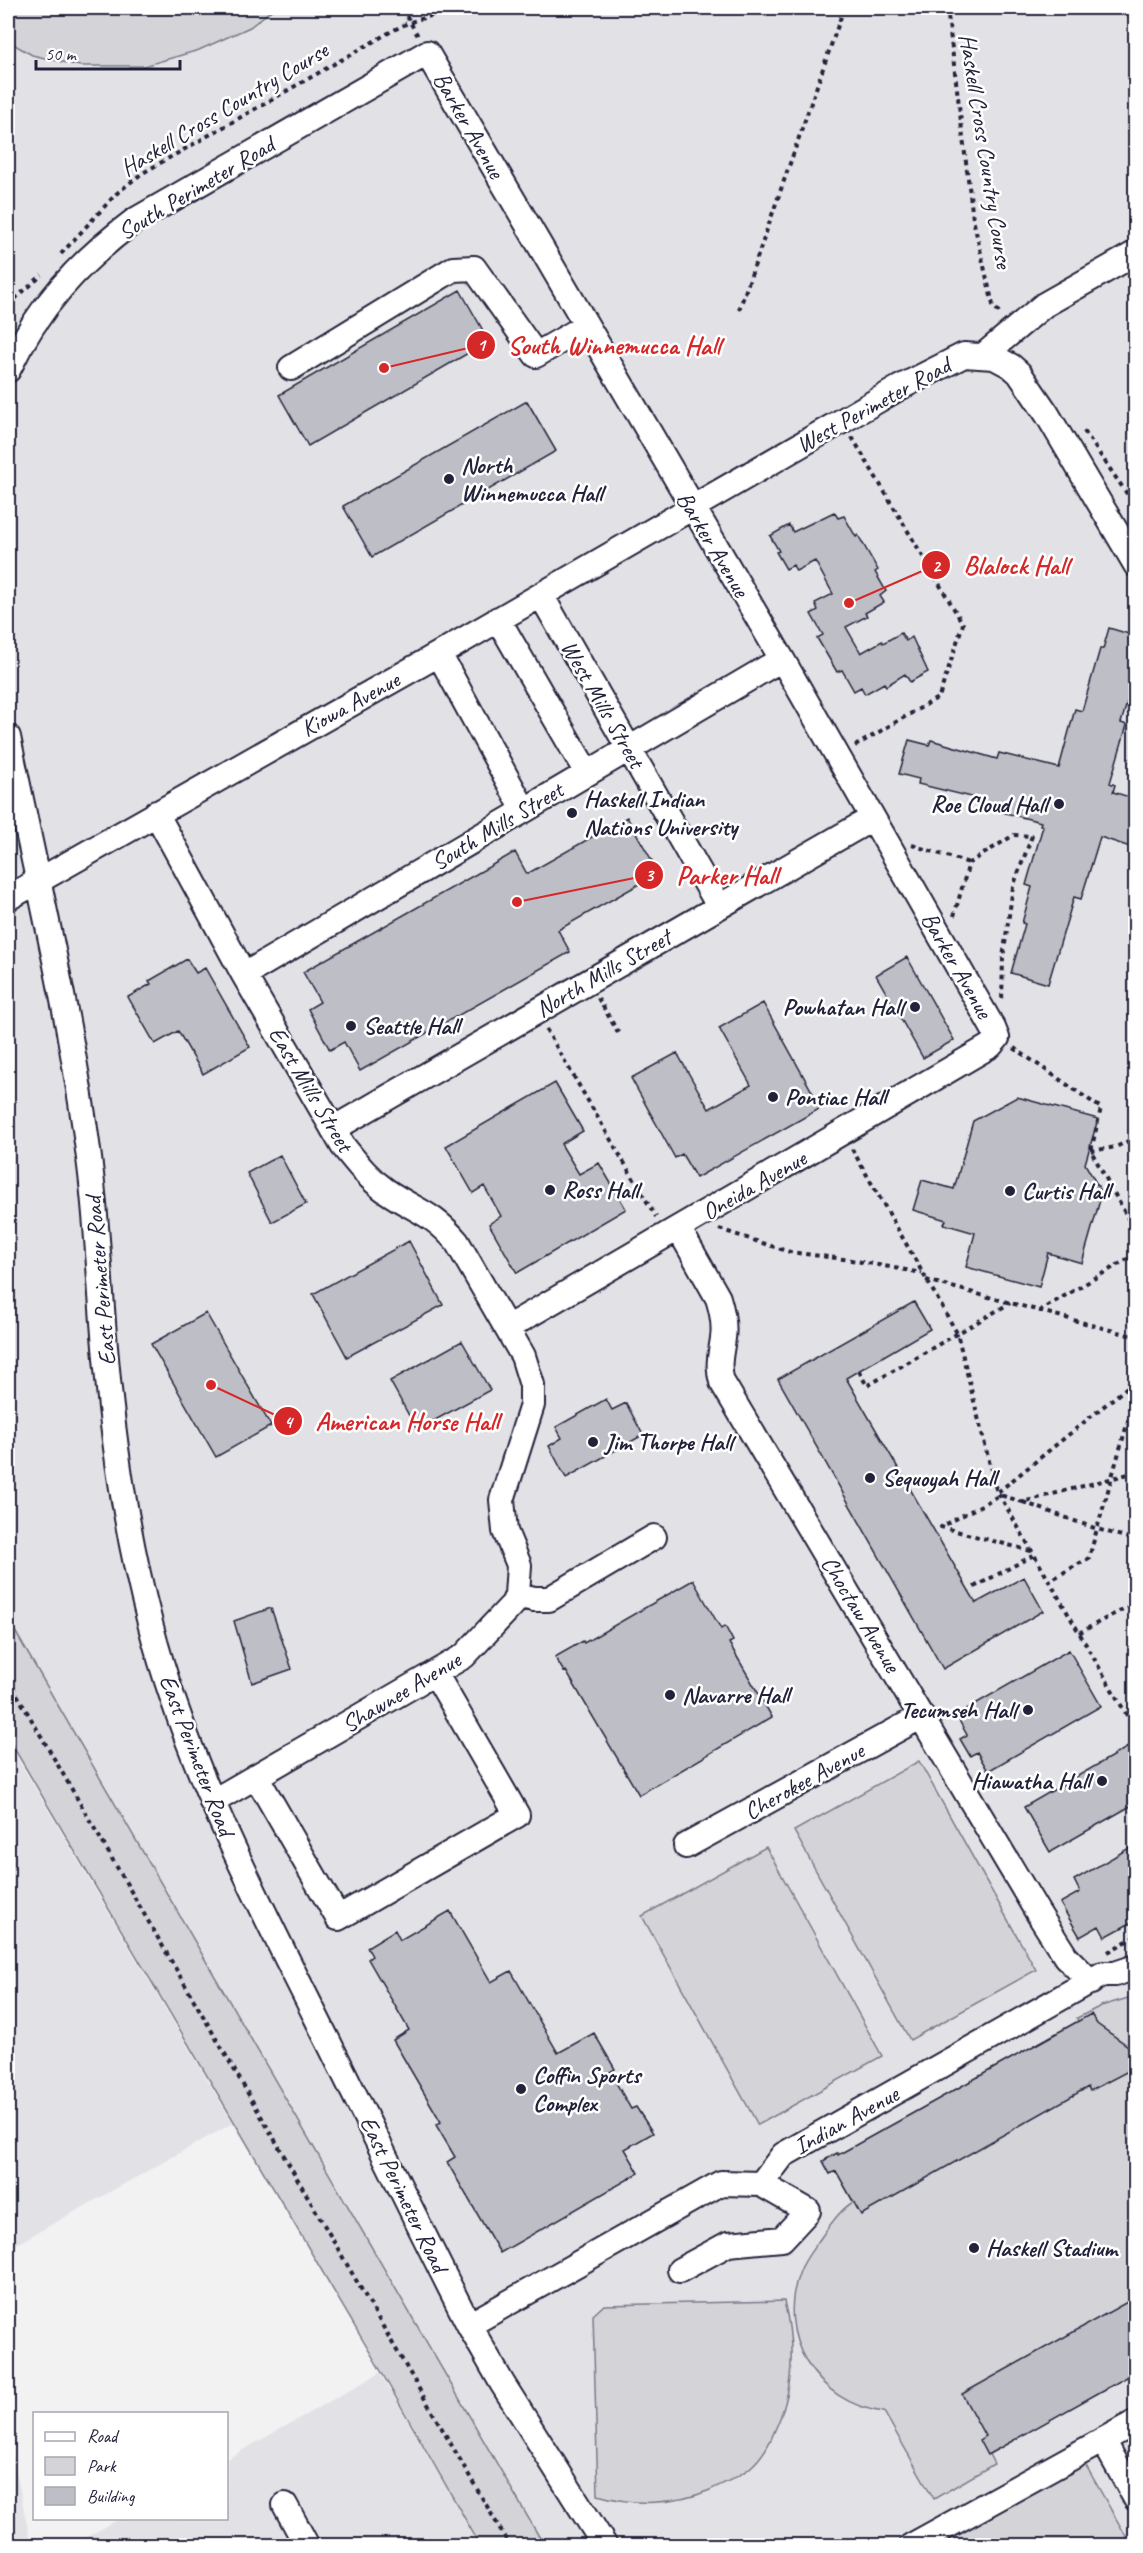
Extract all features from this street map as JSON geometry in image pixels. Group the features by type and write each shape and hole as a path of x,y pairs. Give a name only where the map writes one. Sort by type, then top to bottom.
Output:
{"street":[{"name":"Barker Avenue","path":"427,52 691,508 782,659 997,1038"},
{"name":"South Perimeter Road","path":"8,370 33,323 57,290 101,246 134,221 427,52"},
{"path":"984,355 1044,305 1136,253"},
{"path":"291,368 453,269 474,268 536,355 586,326"},
{"name":"West Perimeter Road","path":"691,508 954,358 964,355 984,355 1003,361 1019,373 1047,414 1136,566"},
{"name":"Kiowa Avenue","path":"8,898 439,654 691,508"},
{"name":"West Mills Street","path":"541,595 719,906"},
{"path":"498,619 587,773"},
{"path":"439,654 524,810"},
{"name":"South Mills Street","path":"244,975 782,659"},
{"path":"8,737 38,881"},
{"name":"East Mills Street","path":"156,813 244,975 333,1129 361,1169 383,1189 428,1214 444,1226 457,1242 507,1328"},
{"name":"North Mills Street","path":"333,1129 873,818"},
{"name":"East Perimeter Road","path":"38,881 63,998 87,1147 119,1479 151,1626 178,1715 212,1802 247,1879 469,2325 502,2383 605,2546"},
{"name":"Oneida Avenue","path":"507,1328 990,1046 997,1038"},
{"name":"Choctaw Avenue","path":"679,1229 718,1298 721,1308 724,1329 718,1362 722,1382 1038,1913 1066,1957 1091,1982"},
{"path":"507,1328 523,1356 532,1384 532,1405 502,1500 505,1530 519,1565 517,1594 534,1599 549,1599 654,1537"},
{"name":"Shawnee Avenue","path":"212,1802 464,1656 506,1611 517,1594"},
{"path":"256,1776 338,1918 499,1826 517,1815 435,1673"},
{"name":"Cherokee Avenue","path":"686,1846 922,1716"},
{"name":"Indian Avenue","path":"761,2184 783,2155 1103,1974 1115,1974 1136,1967"},
{"path":"469,2325 722,2184 761,2184 808,2211 782,2239 728,2244 680,2270"},
{"path":"910,2546 1136,2422"},
{"path":"1103,2440 1136,2499"},
{"path":"285,2505 307,2546"}],"path":[{"path":"402,8 427,52"},
{"name":"Haskell Cross Country Course","path":"55,262 74,238 116,194 141,174 410,22 459,8"},
{"path":"740,310 844,8"},
{"name":"Haskell Cross Country Course","path":"947,8 972,219 993,305 1014,330"},
{"path":"8,305 48,270"},
{"path":"842,421 963,624 939,697 849,749"},
{"path":"1081,426 1136,507"},
{"path":"951,927 969,863 1014,835 1032,836 1013,887 1003,958 1002,1003"},
{"path":"903,842 969,863"},
{"path":"589,981 619,1034"},
{"path":"536,1012 679,1229 703,1224 789,1252 850,1260 923,1274"},
{"path":"843,1132 957,1333 999,1494 1136,1731"},
{"path":"1091,1151 1116,1147 1136,1137"},
{"path":"1039,1311 1136,1254"},
{"path":"926,1280 1136,1337"},
{"path":"859,1371 867,1386 1010,1303"},
{"path":"1032,1553 940,1527 999,1494 1136,1380"},
{"path":"1049,1581 1089,1558 1136,1393"},
{"path":"1023,1502 1136,1472"},
{"path":"999,1494 1136,1540"},
{"path":"974,1587 1032,1553"},
{"path":"1079,1633 1136,1602"},
{"path":"8,1679 510,2546"}],"shaded area":[{"name":"Haskell Indian Nations University","path":"8,8 1135,8 1135,2545 544,2545 8,1619"},
{"path":"8,1742 233,2123 8,2249"},
{"path":"380,2373 480,2545 71,2546 117,2520 228,2520 228,2458"},
{"path":"8,2431 31,2545 8,2545"}],"green space":[{"path":"8,8 274,8 250,27 199,50 144,66 80,66 32,55 8,41"},
{"path":"8,1619 544,2545 480,2545 378,2366 8,1738"},
{"path":"919,1761 1036,1970 910,2040 794,1831"},
{"path":"766,1847 882,2056 758,2125 642,1916"},
{"name":"Haskell Stadium","path":"1135,1996 1135,2372 989,2454 994,2464 934,2499 884,2412 860,2406 839,2395 821,2381 807,2362 797,2342 793,2319 793,2295 800,2271 832,2222 853,2202 836,2171 830,2174 823,2161 837,2153 838,2155 1078,2021 1077,2018 1101,2006"},
{"path":"784,2301 790,2334 790,2382 782,2414 766,2449 757,2461 744,2473 727,2482 683,2499 640,2502 598,2495 593,2315 604,2305"},
{"path":"1084,2462 1131,2545 933,2546"}],"building":[{"path":"460,290 489,341 308,446 279,395"},
{"name":"North Winnemucca Hall","path":"527,401 556,451 372,557 343,506"},
{"path":"834,512 838,518 844,516 856,537 858,535 878,570 875,572 886,591 880,596 884,602 865,613 867,616 846,627 861,653 901,633 906,641 912,637 928,672 910,682 905,674 886,686 884,683 865,694 861,687 854,691 842,670 837,672 817,638 823,635 811,614 818,610 815,603 833,594 815,561 796,571 793,565 786,569 776,552 779,551 770,536 789,525 793,532"},
{"name":"Roe Cloud Hall","path":"1109,628 1136,636 1136,673 1121,723 1127,725 1110,783 1115,785 1113,792 1136,799 1136,849 1100,837 1081,899 1074,897 1048,984 1011,973 1025,924 1022,923 1032,887 1026,885 1043,826 1040,825 1041,822 982,807 984,800 918,784 919,779 899,774 909,740 929,745 931,740 997,759 999,753 1059,768 1075,709 1082,711 1100,649 1103,649"},
{"path":"627,817 659,873 558,930 570,952 360,1071 344,1042 330,1050 308,1009 320,1002 303,972 515,852 527,874"},
{"name":"Powhatan Hall","path":"907,957 954,1040 923,1058 876,975"},
{"path":"187,959 196,973 205,968 250,1047 203,1074 178,1031 155,1044 128,997 151,984 149,981"},
{"name":"Pontiac Hall","path":"763,1003 821,1108 696,1178 682,1154 675,1158 631,1078 677,1053 709,1109 751,1085 719,1028"},
{"name":"Ross Hall","path":"555,1083 583,1131 561,1144 579,1174 599,1163 626,1209 517,1273 489,1224 501,1216 484,1186 473,1193 446,1146"},
{"name":"Curtis Hall","path":"1017,1097 1098,1119 1085,1164 1102,1193 1082,1263 1048,1253 1039,1287 966,1267 975,1233 944,1224 946,1220 913,1210 922,1180 954,1189 973,1121"},
{"path":"280,1155 306,1204 272,1222 247,1173"},
{"path":"409,1241 443,1305 347,1357 313,1294"},
{"name":"Sequoyah Hall","path":"914,1302 930,1329 846,1378 976,1603 1024,1577 1043,1611 943,1669 778,1379"},
{"path":"206,1313 271,1426 216,1457 151,1344"},
{"path":"462,1341 490,1390 417,1430 390,1381"},
{"name":"Jim Thorpe Hall","path":"606,1399 612,1410 626,1403 643,1435 566,1478 549,1446 562,1438 556,1427"},
{"name":"Navarre Hall","path":"693,1580 721,1629 725,1626 733,1641 729,1643 772,1717 639,1795 566,1671 564,1672 555,1657 583,1641 584,1643"},
{"path":"271,1608 292,1669 252,1683 234,1621"},
{"name":"Tecumseh Hall","path":"1069,1650 1101,1706 988,1771 977,1752 970,1756 960,1739 967,1735 956,1715"},
{"name":"Hiawatha Hall","path":"1128,1747 1136,1760 1136,1803 1050,1852 1024,1807"},
{"path":"1136,1844 1136,1920 1105,1937 1099,1926 1080,1937 1060,1903 1080,1892 1074,1880"},
{"name":"Coffin Sports Complex","path":"450,1911 491,1982 511,1971 558,2053 594,2033 615,2069 610,2072 631,2109 636,2107 653,2133 625,2149 639,2173 500,2253 447,2162 455,2157 436,2125 441,2122 393,2040 409,2030 368,1959 372,1956 367,1947 395,1930 400,1940"},
{"path":"1091,2014 1097,2024 1128,2046 1136,2067 1090,2091 1088,2087 861,2215 836,2171 830,2174 823,2161 837,2153 838,2155"},
{"path":"1136,2297 1136,2372 987,2455 979,2440 985,2436 962,2394"}],"place":[{"name":"South Winnemucca Hall","path":"384,368"},
{"name":"North Winnemucca Hall","path":"449,479"},
{"name":"Blalock Hall","path":"849,603"},
{"name":"Roe Cloud Hall","path":"1059,804"},
{"name":"Haskell Indian Nations University","path":"572,813"},
{"name":"Parker Hall","path":"517,902"},
{"name":"Powhatan Hall","path":"915,1007"},
{"name":"Seattle Hall","path":"351,1026"},
{"name":"Pontiac Hall","path":"773,1097"},
{"name":"Ross Hall","path":"550,1190"},
{"name":"Curtis Hall","path":"1010,1191"},
{"name":"American Horse Hall","path":"211,1385"},
{"name":"Jim Thorpe Hall","path":"593,1442"},
{"name":"Sequoyah Hall","path":"870,1478"},
{"name":"Navarre Hall","path":"670,1695"},
{"name":"Tecumseh Hall","path":"1028,1710"},
{"name":"Hiawatha Hall","path":"1102,1781"},
{"name":"Coffin Sports Complex","path":"521,2089"},
{"name":"Haskell Stadium","path":"974,2248"}]}
